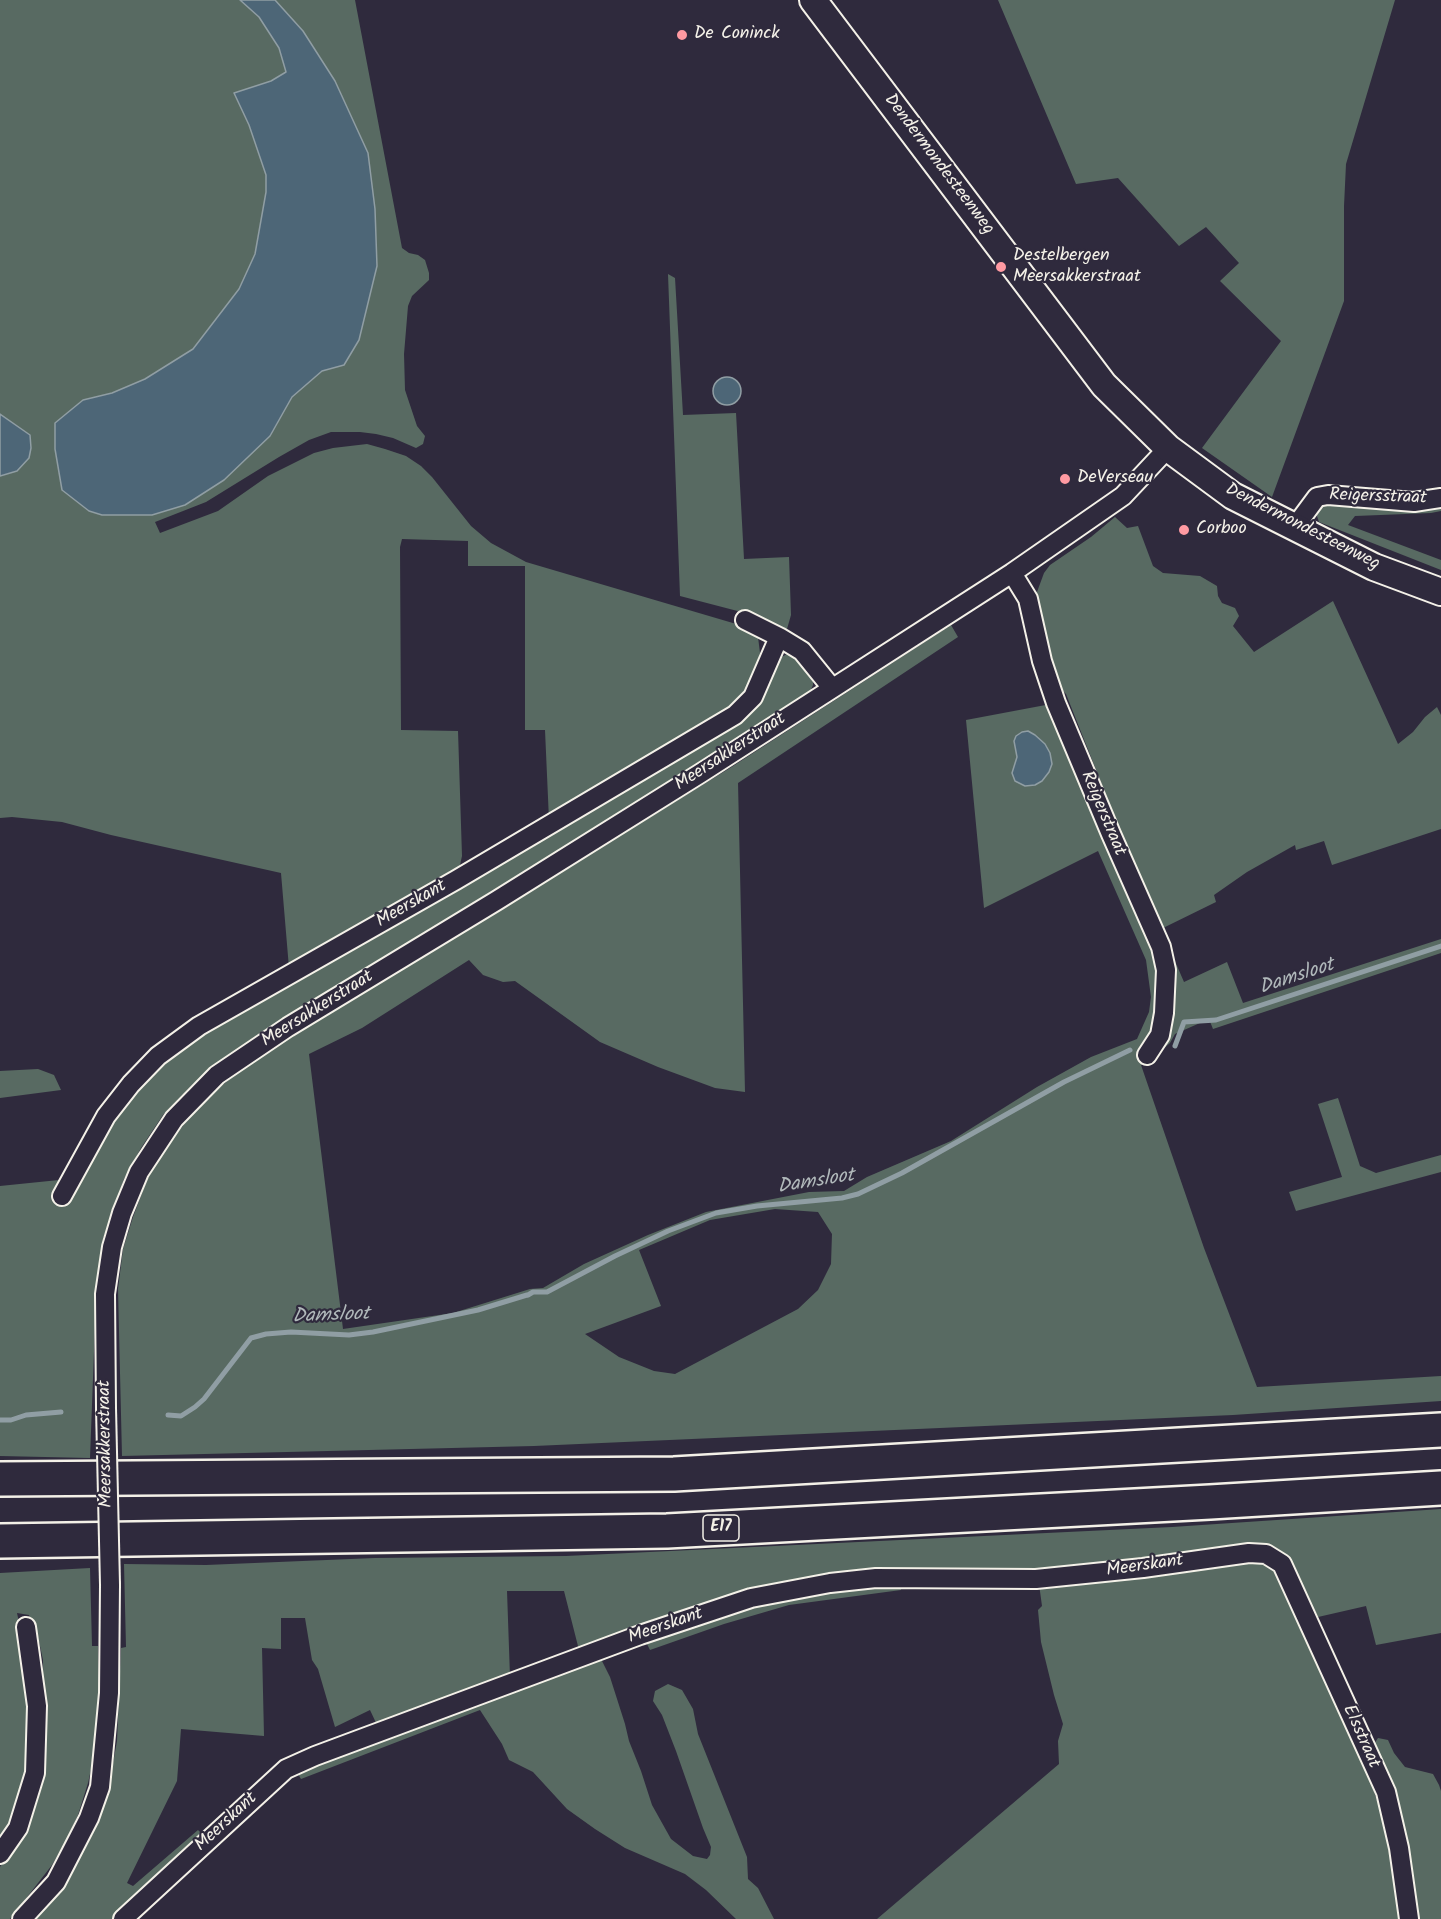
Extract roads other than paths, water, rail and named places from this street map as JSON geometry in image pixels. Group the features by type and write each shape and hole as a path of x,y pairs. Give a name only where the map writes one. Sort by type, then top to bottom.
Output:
{"highway":[{"path":"0,1479 674,1474 1441,1430"},
{"name":"E17","path":"0,1542 667,1531 1441,1488"}],"main road":[{"name":"Dendermondesteenweg","path":"813,0 1104,385 1168,448 1233,496 1374,567 1441,592"}],"street":[{"name":"Meersakkerstraat","path":"22,1919 56,1882 89,1818 100,1787 109,1693 110,1585 105,1294 112,1247 122,1213 139,1172 174,1119 217,1075 288,1027 701,773 1012,573 1122,496 1168,448"},
{"name":"Reigersstraat","path":"1294,528 1317,497 1328,495 1414,502 1441,498"},
{"name":"Reigerstraat","path":"1012,573 1028,599 1042,661 1056,703 1119,854 1161,947 1166,970 1164,1013 1160,1035 1147,1054"},
{"path":"745,620 802,651 832,688"},
{"name":"Meerskant","path":"62,1196 106,1116 131,1084 158,1056 199,1026 456,880 735,715 753,697 780,637"},
{"name":"Meerskant","path":"123,1919 286,1769 315,1756 640,1635 751,1598 830,1583 876,1578 1036,1579 1250,1553 1266,1554 1282,1564"},
{"name":"Elsstraat","path":"1282,1564 1386,1792 1399,1848 1409,1919"},
{"path":"0,1854 18,1828 35,1773 37,1706 26,1628"}],"water":[{"path":"240,0 275,0 303,31 335,81 368,153 375,209 377,266 359,340 344,365 322,371 292,397 270,436 224,480 185,505 152,515 102,515 89,511 62,490 55,449 55,423 83,400 112,393 145,379 193,349 239,289 255,254 266,192 266,175 249,125 234,93 271,81 286,72 279,48 259,17"},
{"path":"727,377 737,381 741,391 737,401 727,405 717,401 713,391 717,381"},
{"path":"0,414 30,435 31,448 29,458 17,471 0,476"},
{"path":"1028,731 1045,744 1052,764 1042,781 1035,785 1025,786 1015,781 1012,773 1017,757 1014,741 1016,736"}],"waterway":[{"name":"Damsloot","path":"1175,1046 1184,1022 1216,1020 1441,946"},
{"name":"Damsloot","path":"528,1295 533,1292 547,1292 668,1231 716,1213 757,1206 842,1198 858,1194 902,1173 1064,1082 1130,1050"},
{"name":"Damsloot","path":"168,1415 181,1416 204,1399 251,1338 291,1332 349,1335 373,1332 478,1310 527,1295"},
{"name":"Damsloot","path":"0,1420 61,1412"}],"place":[{"name":"De Coninck","path":"682,35"},
{"name":"Destelbergen Meersakkerstraat","path":"1001,267"},
{"name":"DeVerseau","path":"1065,479"},
{"name":"Corboo","path":"1184,530"}]}
